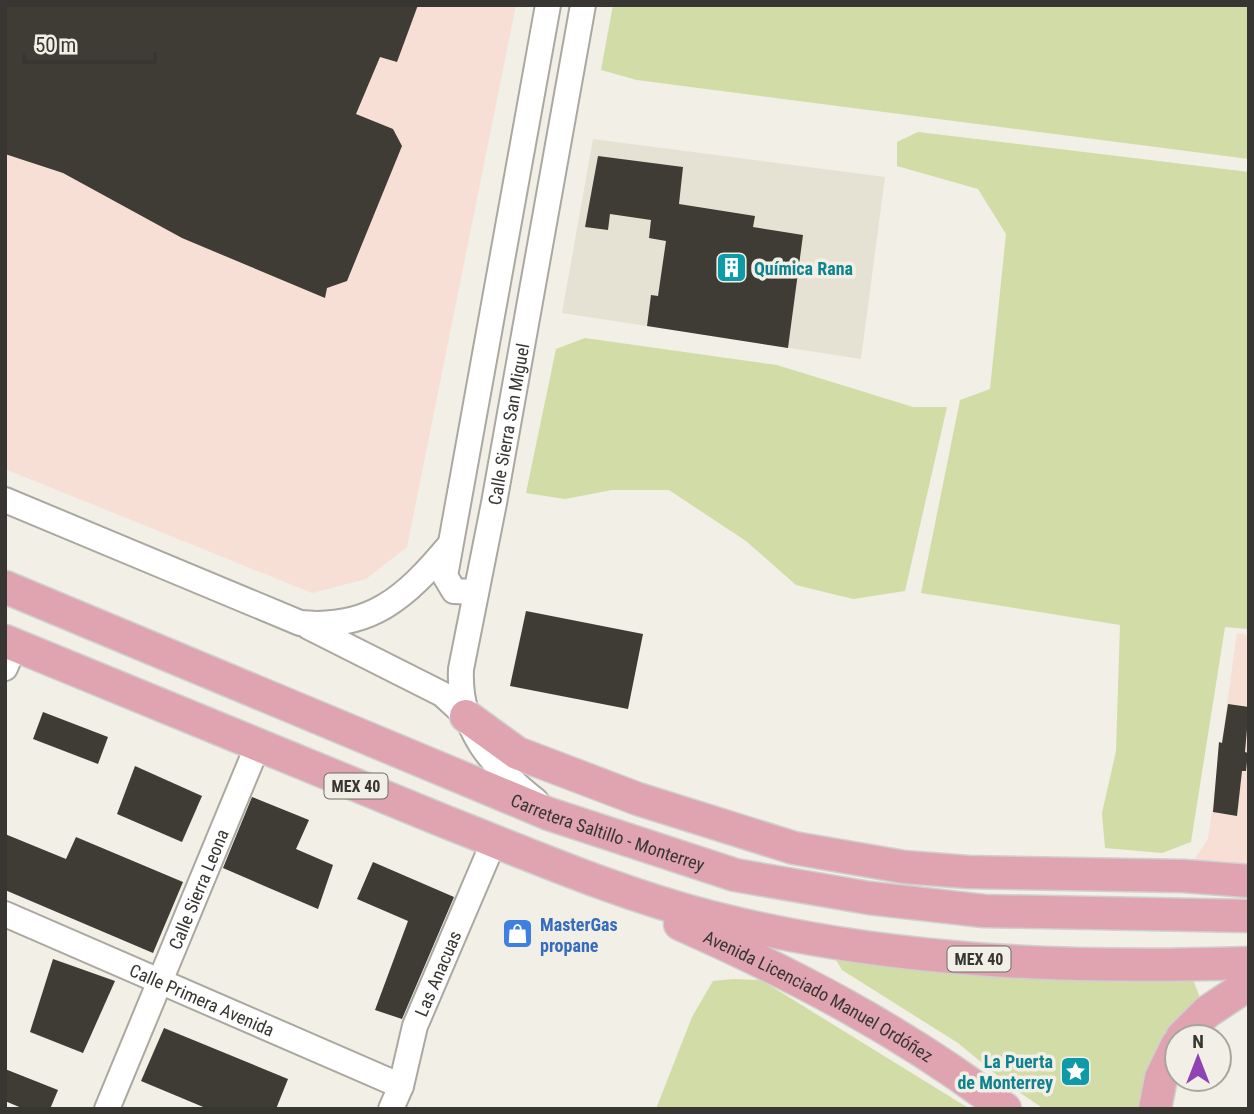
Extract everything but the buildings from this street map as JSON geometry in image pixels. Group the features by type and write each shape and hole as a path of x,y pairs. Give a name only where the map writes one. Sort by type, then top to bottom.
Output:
{"main road":[{"name":"Carretera Saltillo - Monterrey","path":"5,587 549,814 735,875 869,898 984,911 1249,916"},
{"name":"MEX 40","path":"8,651 494,841 625,890 712,918 877,948 1048,964 1249,963"},
{"path":"466,716 517,753 638,799 732,830 825,854 968,872"},
{"path":"735,875 821,869 1183,876 1249,881"},
{"name":"Avenida Licenciado Manuel Ordóñez","path":"625,890 672,920 832,996 921,1050 1004,1109"},
{"path":"1196,1023 1207,1012 1249,984"},
{"path":"1155,1109 1163,1074"}],"street":[{"name":"Calle Sierra San Miguel","path":"476,592 454,592 445,576 548,5"},
{"name":"Calle Sierra San Miguel","path":"549,814 494,764 473,734 461,695 461,669 583,5"},
{"path":"5,500 365,653 442,694 466,716"},
{"path":"300,624 327,626 358,621 402,597 451,544"},
{"name":"Calle Sierra Leona","path":"107,1109 257,747"},
{"name":"Las Anacuas","path":"396,1098 415,1026 494,841"},
{"name":"Calle Primera Avenida","path":"5,914 158,981 396,1098"}],"shaded area":[{"path":"5,5 516,5 407,547 366,579 312,593 5,469"},
{"path":"593,139 885,177 861,359 562,313"},
{"path":"1237,633 1249,635 1249,876 1186,872 1208,839"}],"green space":[{"path":"613,5 1249,5 1249,159 637,80 601,70"},
{"path":"918,132 1249,172 1249,629 1225,627 1191,842 1162,853 1105,848 1102,813 1116,751 1120,625 921,593 960,400 990,389 1006,234 978,189 897,166 897,142"},
{"path":"585,338 777,365 913,407 947,407 905,591 853,599 796,585 746,541 669,490 612,490 565,499 526,493 556,349"},
{"path":"835,958 1186,980 1194,982 1200,998 1189,1023 1163,1023 1163,1084 1152,1109 1044,1109 1010,1086 958,1043 842,970"},
{"path":"761,980 970,1109 656,1109 692,1017 713,981"}],"place":[{"name":"Química Rana","path":"731,268"},
{"name":"MasterGas propane","path":"517,934"},
{"name":"La Puerta de Monterrey","path":"1076,1071"}]}
